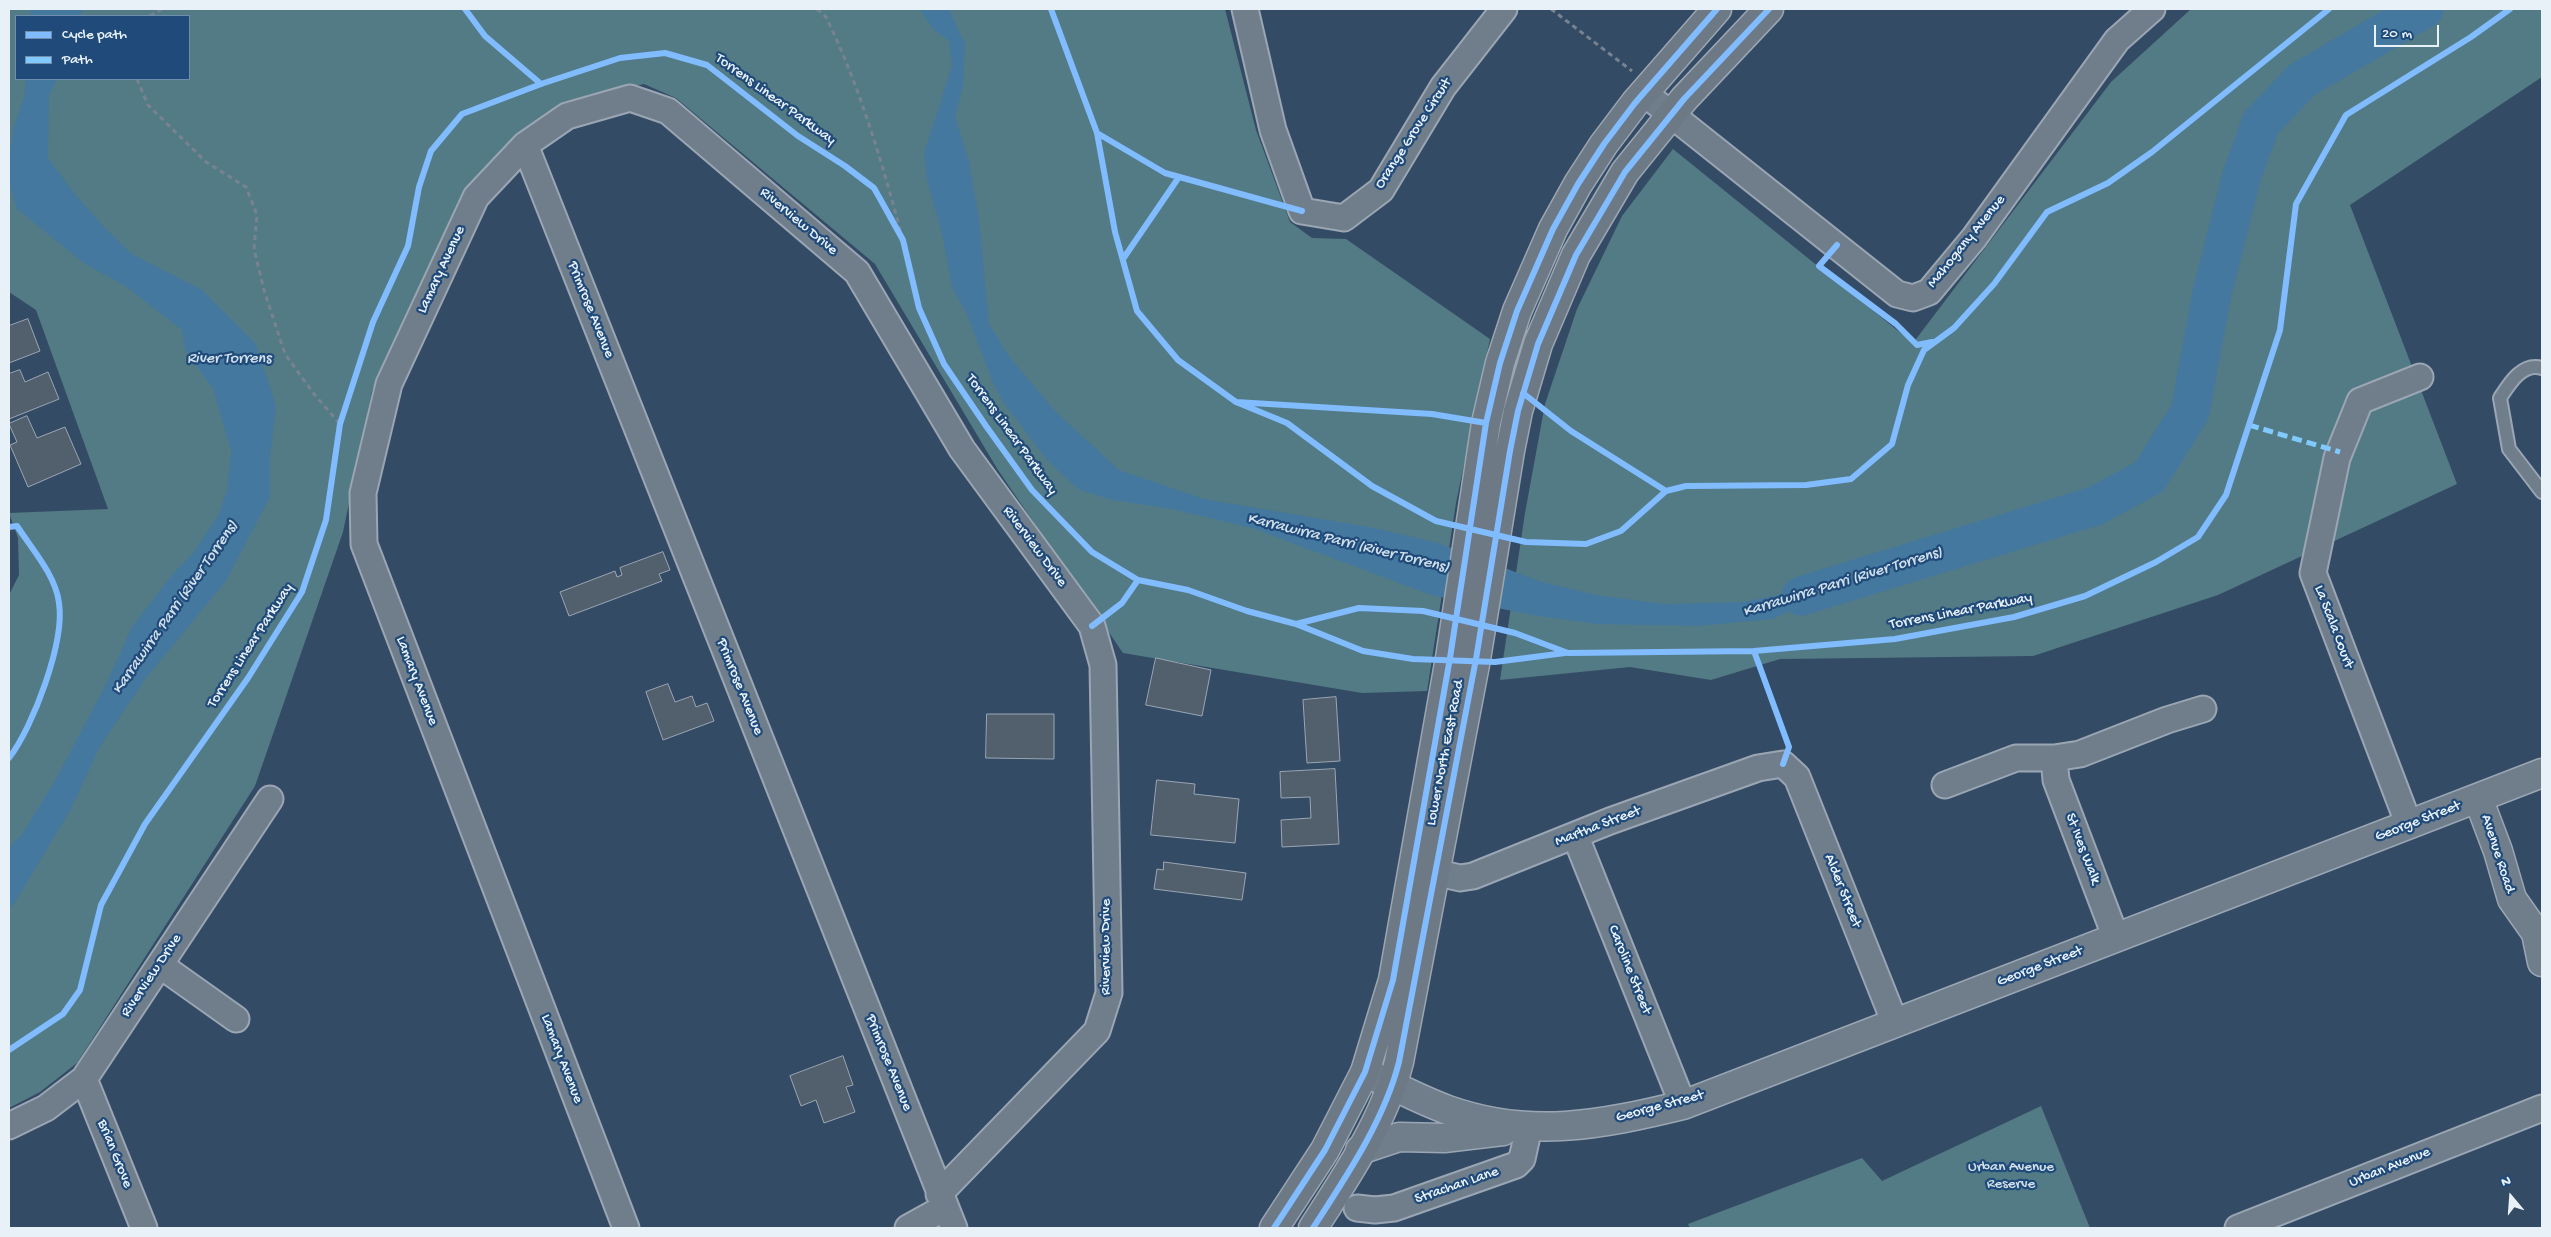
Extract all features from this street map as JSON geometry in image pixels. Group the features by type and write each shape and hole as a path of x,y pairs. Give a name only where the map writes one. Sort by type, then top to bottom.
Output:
{"main road":[{"name":"Lower North East Road","path":"1466,638 1478,480 1486,424 1498,371 1517,311 1534,269 1578,184 1609,137 1639,83 1717,9"},
{"name":"Lower North East Road","path":"1313,1228 1360,1150 1393,1085 1424,870 1466,638 1503,493 1515,425 1528,374 1560,288 1587,234 1609,196 1644,147 1670,116 1769,9"},
{"name":"Lower North East Road","path":"1274,1228 1325,1150 1365,1072 1424,870"}],"street":[{"name":"Orange Grove Circuit","path":"1245,9 1273,130 1302,211 1344,218 1381,190 1443,87 1504,9"},
{"name":"Mahogany Avenue","path":"1639,83 1670,116 1897,294 1913,298 1929,292 1974,238 2117,40 2152,9"},
{"name":"Riverview Drive","path":"525,145 567,116 630,98 668,111 805,227 857,272 962,449 1092,626 1103,665 1109,992 1097,1031 946,1210 908,1228"},
{"name":"Primrose Avenue","path":"525,145 946,1210"},
{"name":"Lamary Avenue","path":"525,145 476,198 389,384 363,493 364,544 626,1228"},
{"name":"La Scala Court","path":"2409,825 2313,573 2337,458 2360,401 2420,377"},
{"path":"1945,784 2016,758 2054,758 2080,754 2203,708"},
{"name":"St Ives Walk","path":"2054,758 2056,780 2116,938"},
{"name":"Martha Street","path":"1424,870 1466,878 1758,768 1784,764"},
{"name":"Alder Street","path":"1784,764 1797,777 1895,1023"},
{"name":"George Street","path":"1365,1072 1447,1110 1475,1118 1529,1127 1560,1128 1597,1124 1683,1105 2542,773"},
{"name":"Avenue Road","path":"2478,798 2498,851 2512,899 2536,933 2542,962"},
{"name":"Riverview Drive","path":"9,1126 46,1108 84,1079 270,799"},
{"name":"Caroline Street","path":"1575,836 1683,1105"},
{"path":"160,965 236,1019"},
{"name":"Brian Grove","path":"84,1079 144,1228"},
{"name":"Urban Avenue","path":"2238,1228 2542,1108"},
{"name":"George Street","path":"1360,1150 1399,1137 1444,1138 1529,1127"},
{"name":"Strachan Lane","path":"1357,1208 1375,1210 1394,1208 1516,1165 1522,1159 1529,1127"}],"lane":[{"path":"2542,368 2537,367 2516,374 2500,398 2509,449 2542,492"}],"path":[{"path":"818,9 830,25 863,101 880,154 905,250"},
{"path":"1552,9 1639,83"},
{"path":"137,80 148,105 206,162 246,187 257,215 254,249 264,290 285,354 314,394 340,424"},
{"path":"886,210 903,240"},
{"path":"339,433 343,414"}],"green space":[{"path":"9,9 1225,9 1256,130 1290,222 1312,238 1346,239 1490,339 1456,503 1427,691 1362,693 1123,653 998,470 875,264 676,98 644,84 564,102 518,134 471,184 372,391 343,532 255,786 77,1063 40,1092 9,1108 9,595 19,575 18,538 9,513 108,509 36,310 9,292"},
{"path":"2191,9 2542,9 2542,77 2350,205 2457,484 2218,595 2033,656 1780,659 1711,680 1630,667 1500,680 1525,513 1545,404 1577,309 1622,216 1673,149 1913,343 2111,82"},
{"name":"Urban Avenue Reserve","path":"2041,1106 2090,1228 1690,1228 1688,1224 1862,1158 1882,1181"}],"water":[{"path":"31,9 82,9 80,15 30,15"},
{"path":"920,9 949,9 965,44 963,86 955,117 969,161 979,219 989,324 1011,359 1056,412 1119,470 1204,499 1374,528 1438,543 1542,582 1596,595 1663,604 1744,602 1852,580 1773,619 1698,626 1597,624 1538,616 1431,595 1252,528 1172,509 1112,500 1078,489 1046,459 1004,403 993,383 966,312 952,287 943,238 927,180 924,153 952,66 949,41 933,29"},
{"name":"River Torrens","path":"26,80 57,80 49,96 48,158 74,193 105,228 132,254 202,290 256,344 276,406 270,457 270,497 226,581 146,678 99,748 71,809 9,909 9,847 22,834 56,779 105,686 132,627 172,575 193,553 218,516 227,491 231,451 213,389 185,350 182,330 124,285 85,264 17,209 9,184 9,155 14,127 24,97"}],"building":[{"path":"28,319 40,351 9,363 9,326"},
{"path":"20,370 25,382 48,372 59,399 9,419 9,374"},
{"path":"27,416 37,438 65,427 81,464 28,487 10,445 17,442 9,424"},
{"path":"663,552 670,570 659,574 662,581 569,616 560,592 615,571 617,577 622,575 620,568"},
{"path":"1156,658 1211,670 1202,716 1146,705"},
{"path":"668,684 675,702 692,696 696,707 707,703 714,721 663,740 646,692"},
{"path":"1336,697 1340,761 1307,763 1303,700"},
{"path":"987,714 1054,714 1054,759 986,758"},
{"path":"1335,769 1339,844 1282,847 1281,820 1311,818 1310,797 1281,798 1280,772"},
{"path":"1157,780 1195,784 1194,794 1239,799 1235,843 1151,835"},
{"path":"1164,862 1246,873 1242,900 1154,889 1157,869 1163,870"},
{"path":"843,1056 853,1085 846,1087 855,1112 824,1123 816,1100 801,1106 790,1076"}],"waterway":[{"name":"Karrawirra Parri (River Torrens)","path":"1801,596 2095,506 2149,477 2190,412 2212,293 2242,175 2261,123 2302,80 2424,9"}],"marked path":[{"path":"2249,425 2340,452"}],"cycle path":[{"path":"465,9 485,36 541,84"},
{"path":"1051,9 1097,133 1115,232 1137,311 1178,360 1236,402 1432,414 1486,423"},
{"path":"1274,1228 1325,1150 1365,1072 1393,980 1450,658 1486,423 1500,363 1517,311 1553,229 1578,184 1604,144 1635,103 1717,9"},
{"path":"1313,1228 1351,1169 1374,1127 1384,1106 1399,1062 1476,659 1510,451 1518,411 1538,344 1576,255 1625,172 1684,99 1769,9"},
{"path":"1236,402 1287,423 1372,486 1436,521 1526,542 1586,544 1621,531 1666,491 1686,486 1806,485 1851,479 1892,444 1908,385 1924,350 1954,328 1994,284 2047,212 2108,183 2152,152 2329,9"},
{"name":"Torrens Linear Parkway","path":"9,1050 63,1014 80,990 101,905 145,824 248,678 302,592 326,520 340,424 373,322 408,246 419,187 431,151 462,114 541,84 620,58 665,53 707,65 798,136 845,166 874,188 903,240 919,308 944,364 1032,490 1092,552 1138,580 1188,590 1247,611 1296,624 1359,608 1423,611 1515,633 1568,653 1754,651 1895,639 2014,617 2085,596 2156,562 2198,537 2226,495 2280,330 2296,204 2346,115 2471,37 2510,9"},
{"path":"1097,133 1165,173 1302,211"},
{"path":"1123,259 1179,177"},
{"path":"1837,245 1819,266 1896,324 1917,345 1932,342"},
{"path":"1523,393 1571,431 1666,491"},
{"path":"9,527 17,526 48,573 57,593 60,620 52,661 37,706 28,726 9,758"},
{"path":"1092,626 1122,603 1138,580"},
{"path":"1296,624 1363,651 1413,659 1495,662 1565,653"},
{"path":"1754,651 1789,747 1783,764"}]}
